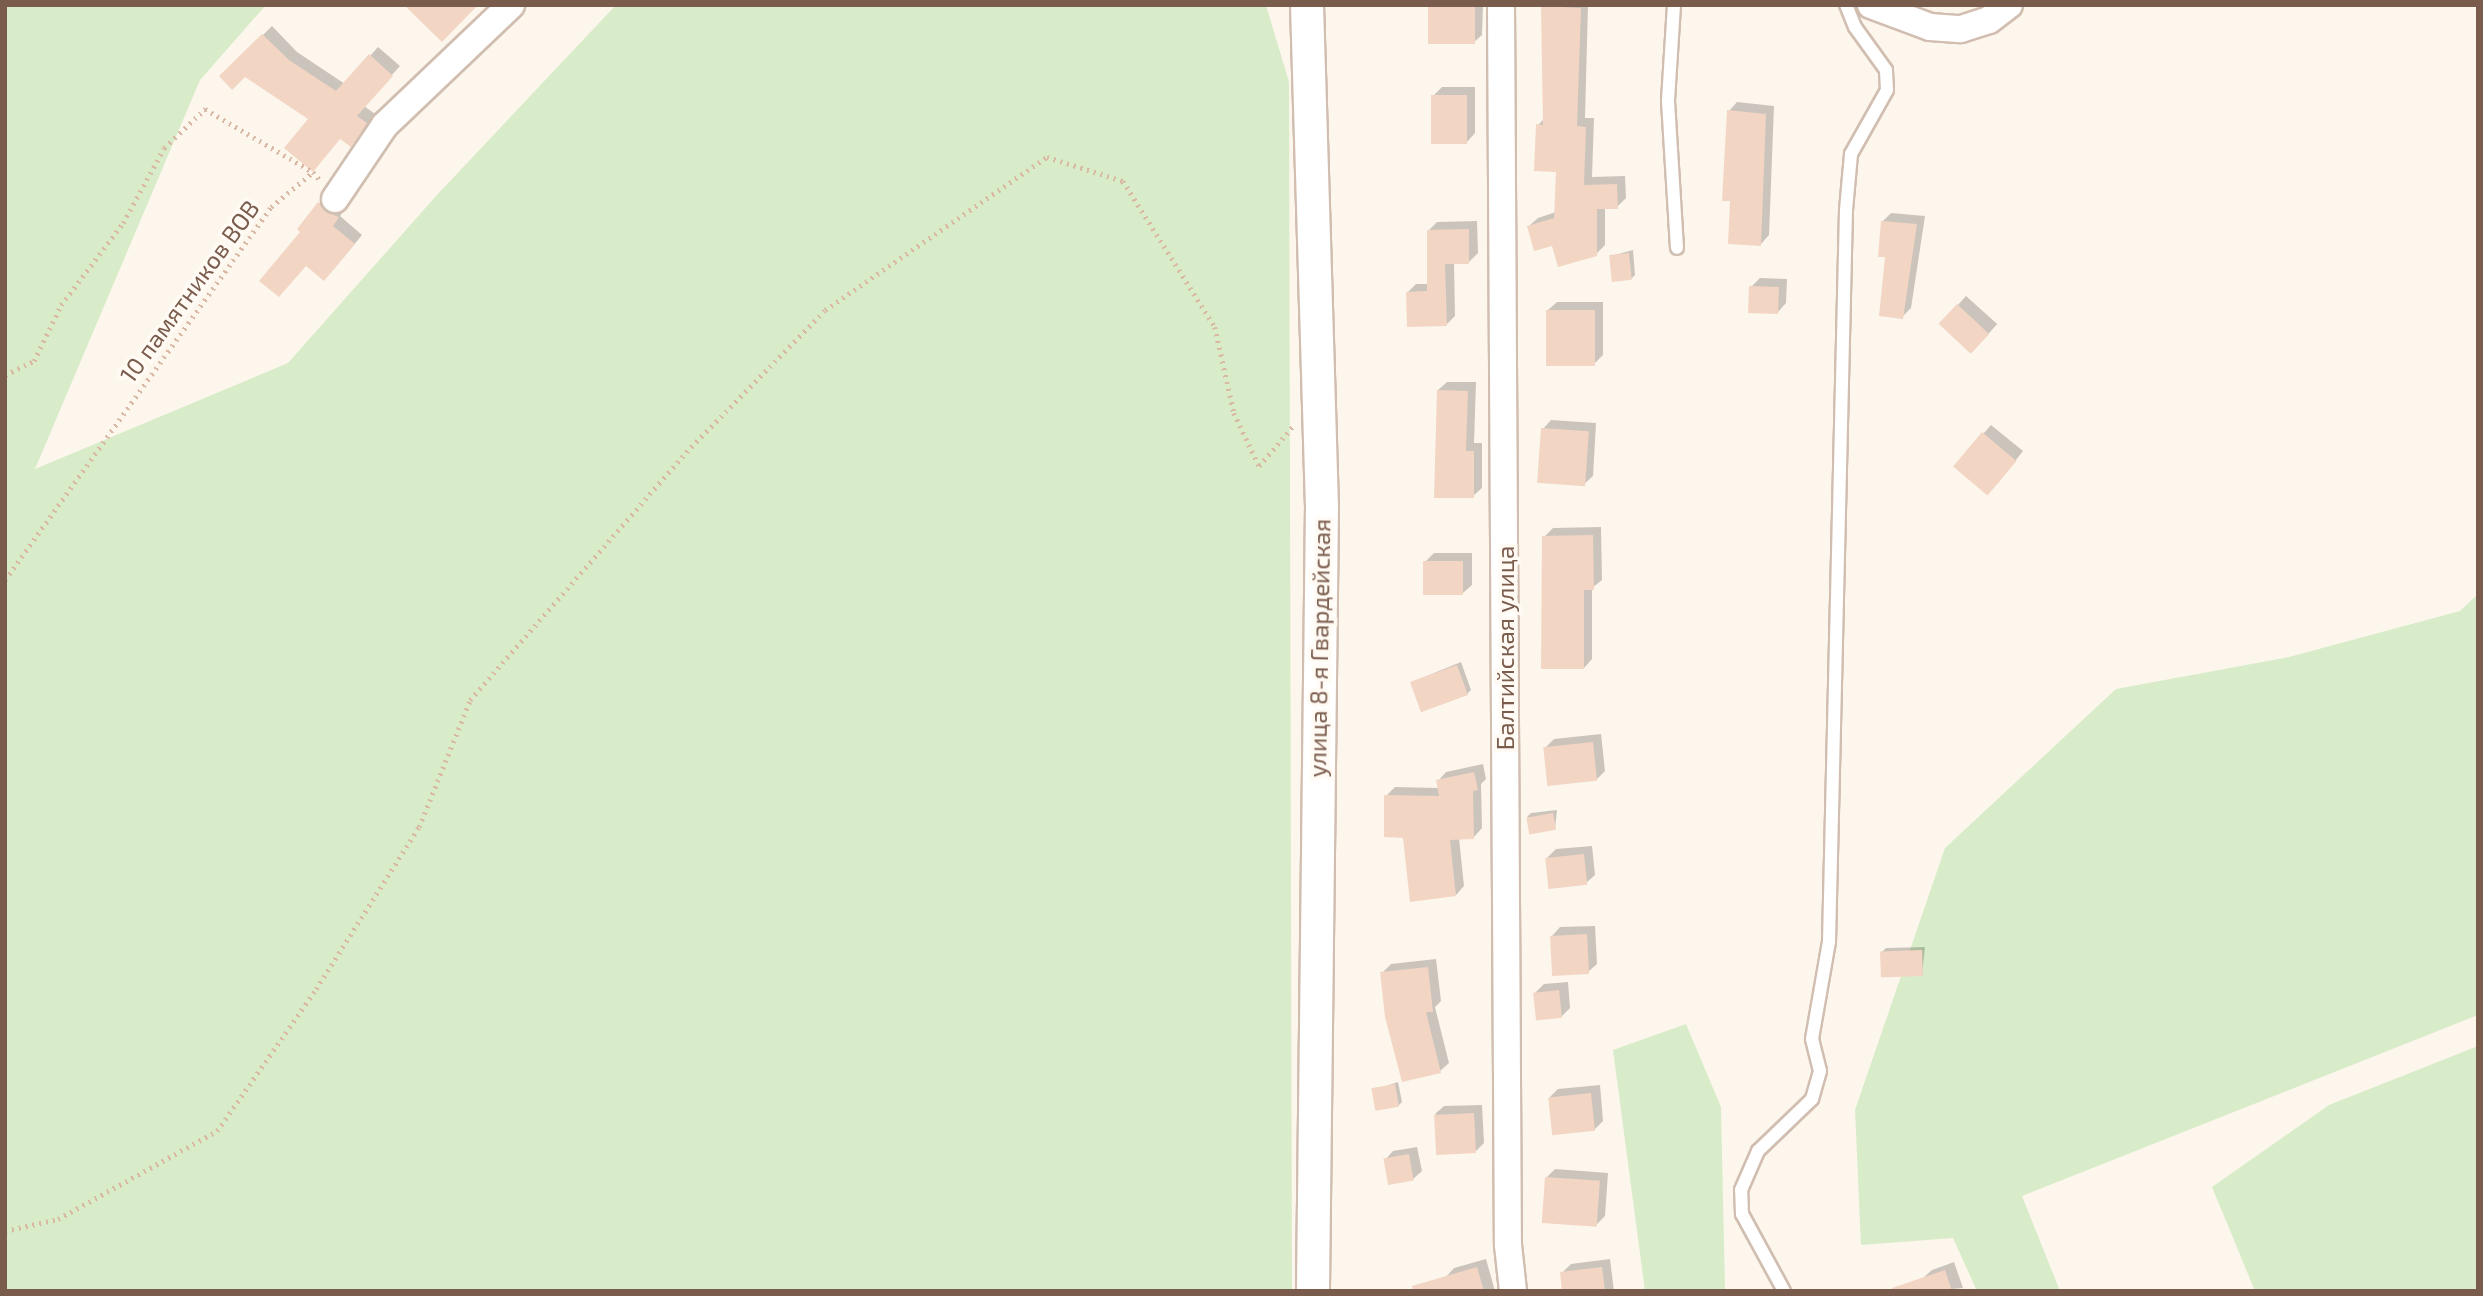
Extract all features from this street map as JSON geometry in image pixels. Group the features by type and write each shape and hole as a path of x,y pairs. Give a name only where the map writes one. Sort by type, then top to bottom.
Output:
{"street":[{"path":"335,199 385,125 511,5"},
{"name":"улица 8-я Гвардейская","path":"1307,5 1319,397 1312,1291"},
{"name":"Балтийская улица","path":"1501,5 1508,1231 1513,1291"},
{"path":"1871,5 1930,26 1961,29 1989,20 2009,5"}],"lane":[{"path":"1674,5 1668,101 1678,248"},
{"path":"1784,1291 1742,1214 1741,1189 1758,1151 1812,1099 1820,1071 1812,1039 1829,942 1846,210 1851,154 1887,90 1886,70 1855,27 1846,5"}],"path":[{"name":"10 памятников ВОВ","path":"5,375 34,361 61,305 123,223 164,148 205,109 313,172 271,207 149,372 5,580"},
{"path":"5,1231 58,1219 217,1130 316,989 419,827 470,701 691,447 825,310 1047,157 1123,181 1215,327 1234,412 1259,466 1319,397"}],"green space":[{"path":"5,5 266,5 200,80 35,469 288,363 436,196 616,5 1266,5 1289,82 1292,1291 5,1291"},
{"path":"2478,594 2478,1015 2022,1196 2060,1291 1977,1291 1953,1238 1861,1245 1855,1110 1945,848 2116,689 2289,657 2460,611"},
{"path":"1686,1024 1721,1107 1725,1291 1645,1291 1613,1050"},
{"path":"2478,1046 2478,1291 2255,1291 2212,1187 2329,1105"}],"building":[{"path":"404,5 478,5 442,42"},
{"path":"1428,5 1475,5 1475,44 1428,44"},
{"path":"1541,6 1581,8 1577,126 1586,127 1584,185 1617,184 1618,209 1597,209 1597,256 1558,267 1552,246 1534,251 1527,226 1554,218 1556,172 1534,171 1536,124 1543,125"},
{"path":"262,34 289,60 336,91 369,54 393,76 357,116 367,123 351,147 340,139 313,172 284,148 308,119 245,77 232,90 219,76"},
{"path":"1431,95 1467,95 1467,144 1431,144"},
{"path":"1727,110 1766,114 1761,246 1728,244 1730,201 1722,201"},
{"path":"318,202 326,212 339,217 333,226 355,244 324,281 306,266 279,297 259,281 300,232 297,229"},
{"path":"1881,221 1917,224 1903,319 1879,316 1885,257 1878,257"},
{"path":"1469,229 1469,264 1445,264 1447,326 1407,327 1406,292 1427,291 1427,230"},
{"path":"1629,253 1632,280 1612,282 1609,255"},
{"path":"1749,286 1779,287 1778,314 1748,313"},
{"path":"1957,304 1989,334 1971,354 1939,324"},
{"path":"1546,310 1595,310 1595,366 1546,366"},
{"path":"1437,390 1468,391 1466,451 1474,451 1474,498 1434,498"},
{"path":"1541,428 1589,431 1585,486 1537,483"},
{"path":"1982,432 2016,461 1988,495 1953,466"},
{"path":"1593,535 1594,590 1584,590 1584,669 1541,669 1542,536"},
{"path":"1423,561 1463,561 1463,595 1423,595"},
{"path":"1457,665 1468,695 1421,712 1410,682"},
{"path":"1593,742 1597,781 1547,786 1543,747"},
{"path":"1474,772 1478,790 1473,791 1474,839 1450,840 1456,896 1410,902 1403,838 1384,837 1384,795 1439,796 1436,780"},
{"path":"1553,813 1556,830 1529,834 1526,818"},
{"path":"1584,854 1587,885 1548,889 1545,858"},
{"path":"1587,934 1589,974 1552,976 1550,936"},
{"path":"1922,950 1923,976 1881,977 1880,951"},
{"path":"1428,967 1433,1012 1426,1012 1441,1073 1402,1082 1385,1017 1380,972"},
{"path":"1559,990 1562,1018 1536,1021 1533,993"},
{"path":"1395,1084 1399,1107 1375,1111 1371,1088"},
{"path":"1591,1093 1595,1131 1552,1135 1548,1097"},
{"path":"1474,1113 1476,1153 1436,1155 1434,1115"},
{"path":"1409,1154 1414,1181 1388,1185 1383,1159"},
{"path":"1545,1177 1600,1181 1597,1227 1542,1223"},
{"path":"1477,1267 1484,1291 1413,1291 1412,1286"},
{"path":"1602,1267 1605,1291 1562,1291 1560,1272"},
{"path":"1945,1270 1952,1291 1893,1291 1892,1288"}]}
